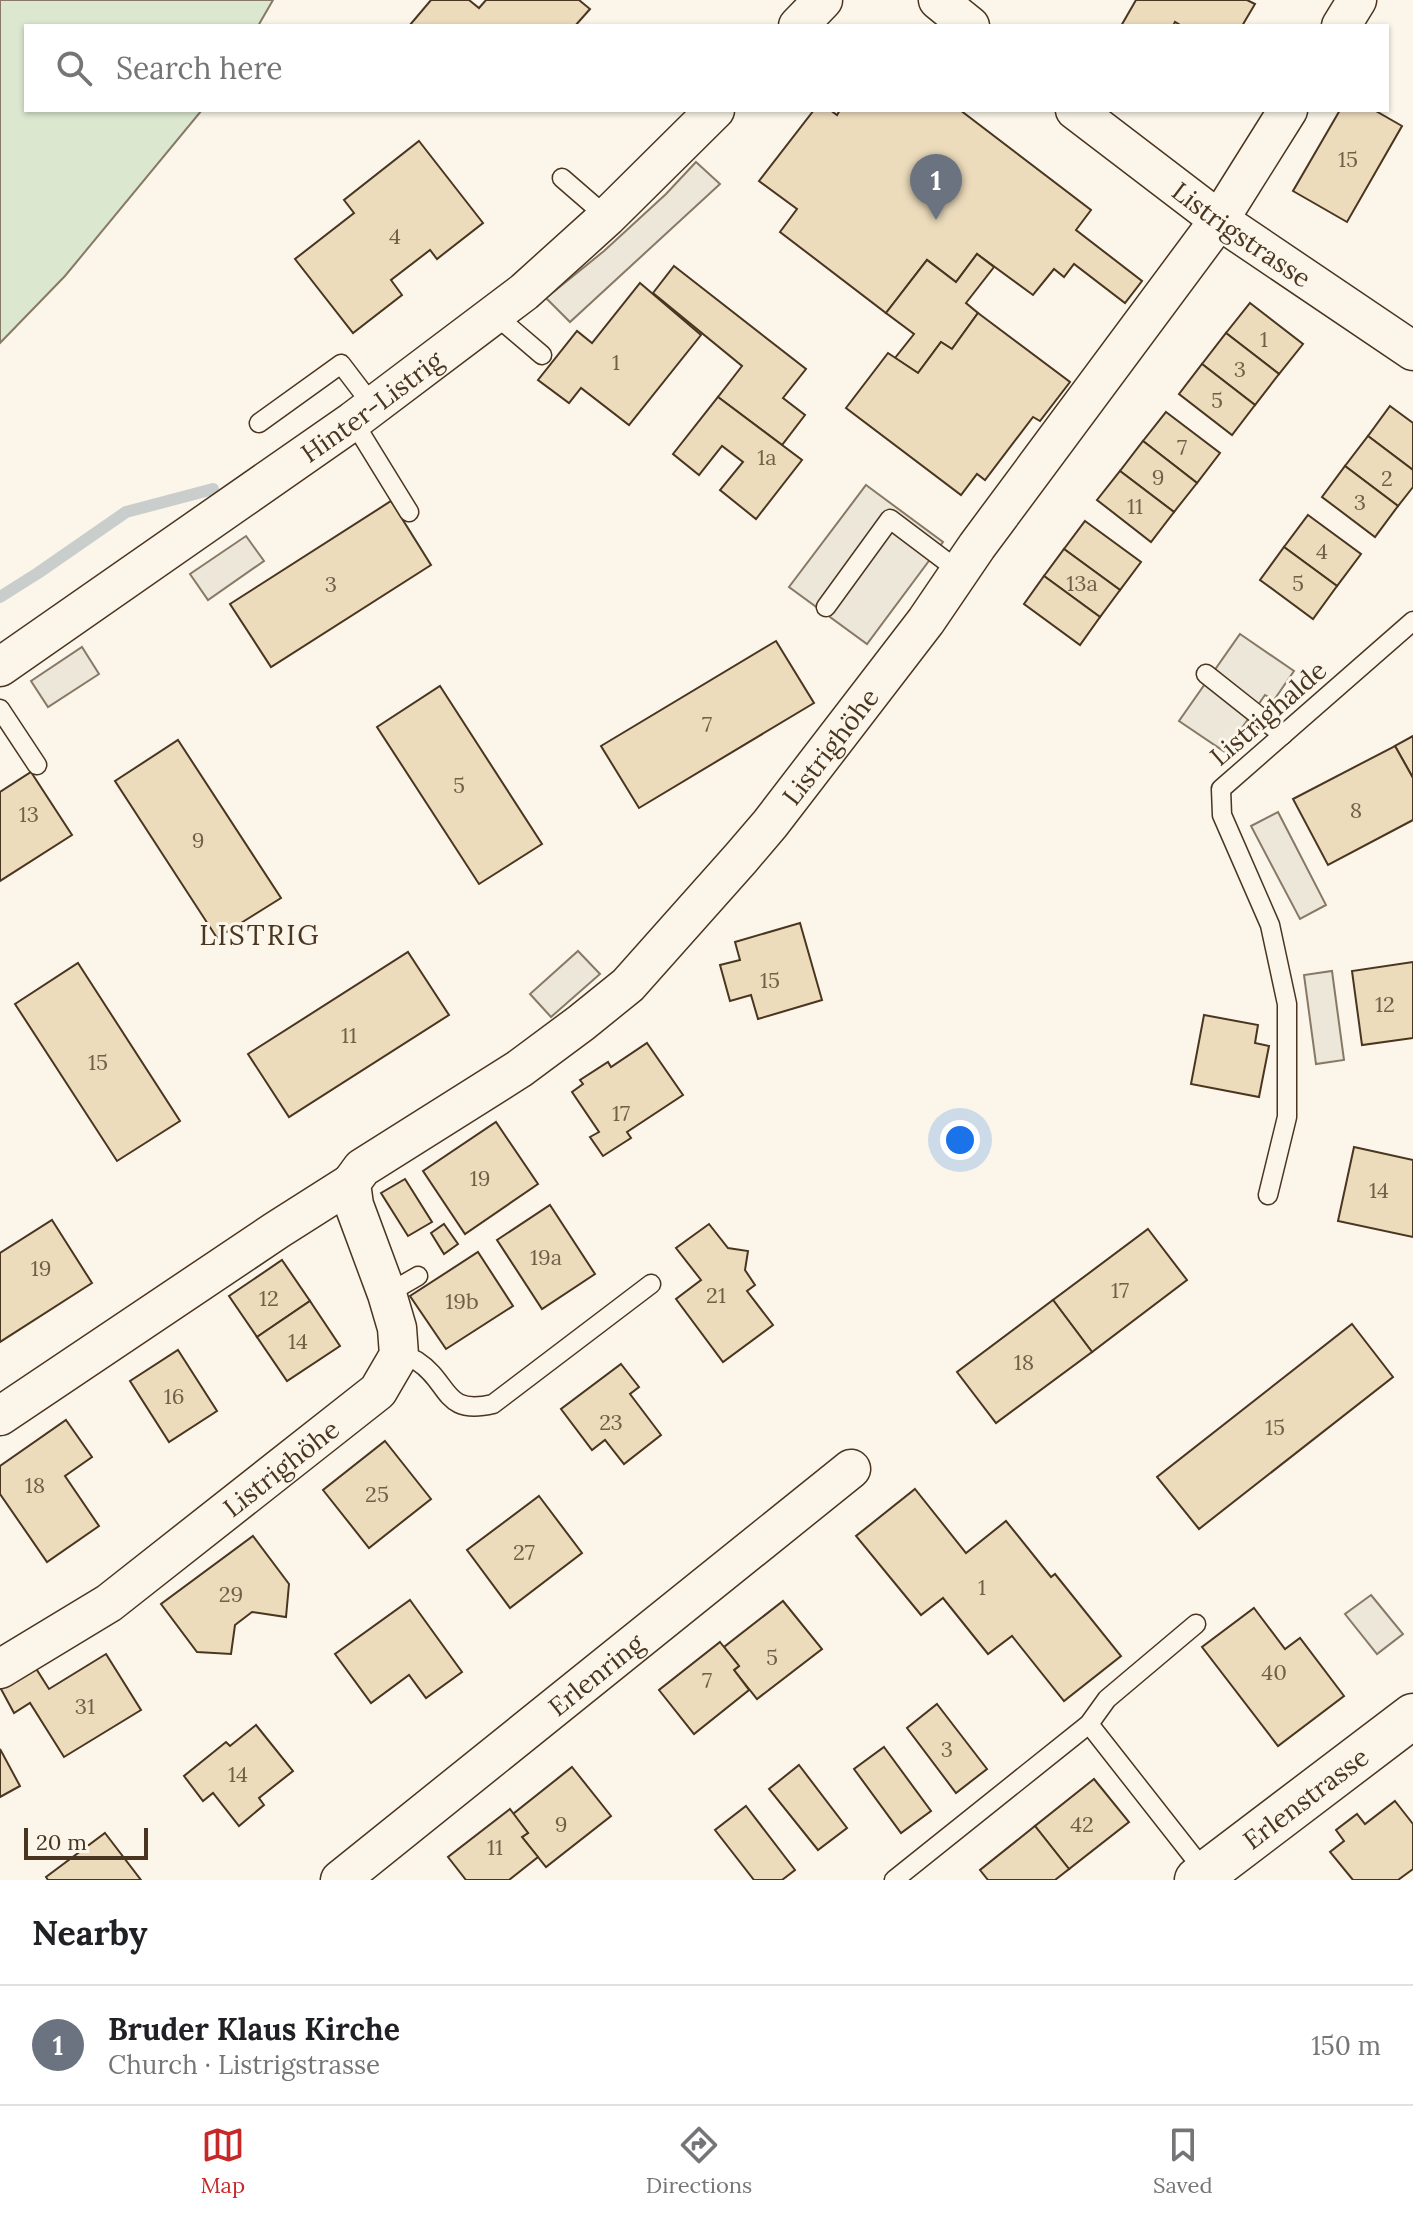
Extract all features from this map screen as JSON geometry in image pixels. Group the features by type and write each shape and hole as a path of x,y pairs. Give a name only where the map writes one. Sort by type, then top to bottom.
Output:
{"street":[{"path":"800,24 823,0"},
{"path":"938,0 968,24"},
{"path":"1342,24 1357,0"},
{"name":"Hinter-Listrig","path":"0,667 363,414 524,292 607,217 713,112"},
{"name":"Listrigstrasse","path":"1078,112 1219,220 1413,351"},
{"name":"Listrighöhe","path":"0,1416 351,1183 362,1168 519,1069 628,985 770,824 926,621 959,571 1219,220 1287,112"},
{"path":"351,1183 354,1205 402,1285 397,1328 399,1355"},
{"name":"Listrighöhe","path":"0,1669 109,1603 218,1519 378,1391 399,1355"},
{"name":"Erlenring","path":"340,1880 851,1469"},
{"name":"Erlenstrasse","path":"1202,1876 1413,1716"}],"lane":[{"path":"562,178 607,217"},
{"path":"494,314 542,355"},
{"path":"259,423 341,364 409,512"},
{"path":"826,607 890,519 959,571"},
{"name":"Listrighalde","path":"1268,1195 1287,1117 1287,1004 1270,925 1222,815 1221,789 1413,621"},
{"path":"1206,674 1283,735"},
{"path":"0,709 37,765"},
{"path":"399,1355 416,1361 458,1405 472,1409 493,1404 651,1284"},
{"path":"894,1880 1089,1724 1107,1699 1196,1624"},
{"path":"1089,1724 1202,1876"}],"green space":[{"path":"0,0 273,0 259,24 24,24 24,112 200,112 65,276 0,343"}],"shaded area":[{"path":"696,162 720,184 570,322 546,298 604,251"},
{"path":"866,485 943,542 867,644 789,587"},
{"path":"246,536 264,561 208,600 190,574"},
{"path":"1240,634 1294,671 1274,700 1265,695 1225,752 1179,721"},
{"path":"82,647 99,674 48,707 31,681"},
{"path":"1278,812 1326,905 1300,919 1251,826"},
{"path":"578,951 600,974 551,1017 530,994"},
{"path":"1332,971 1344,1060 1316,1064 1304,975"},
{"path":"1371,1595 1403,1634 1377,1654 1345,1614"}],"building":[{"path":"431,0 469,0 479,8 486,0 579,0 590,9 577,24 411,24"},
{"path":"1136,0 1247,0 1255,4 1243,24 1122,24"},
{"path":"812,112 833,112 837,115 839,112 963,112 1091,210 1076,230 1142,281 1125,303 1074,264 1064,277 1054,269 1033,295 977,254 956,282 927,260 886,313 780,232 797,209 759,181"},
{"path":"1339,112 1378,112 1402,126 1347,222 1293,191"},
{"path":"419,141 483,223 437,259 430,250 391,280 402,295 353,333 295,259 354,213 344,200"},
{"path":"977,254 994,267 966,303 978,313 952,349 941,342 918,373 895,358 914,334 886,313 927,260 956,282"},
{"path":"674,266 806,369 783,398 805,415 782,445 718,397 742,366 653,293"},
{"path":"640,283 701,335 629,425 581,388 569,403 538,380 577,331 592,343"},
{"path":"1250,303 1303,344 1279,374 1226,333"},
{"path":"978,313 1070,382 1040,421 1033,417 985,480 977,474 961,495 846,408 888,353 918,373 941,342 952,349"},
{"path":"1226,333 1279,374 1255,405 1202,364"},
{"path":"1202,364 1255,405 1232,435 1179,394"},
{"path":"718,397 802,460 756,519 720,490 743,462 722,446 699,475 673,454"},
{"path":"1390,406 1413,423 1413,470 1368,436"},
{"path":"1166,412 1220,453 1197,483 1143,441"},
{"path":"1368,436 1413,470 1413,487 1398,506 1345,466"},
{"path":"1143,441 1197,483 1174,512 1120,471"},
{"path":"1345,466 1398,506 1375,537 1322,497"},
{"path":"1120,471 1174,512 1151,542 1097,500"},
{"path":"391,501 431,565 271,667 230,604"},
{"path":"1308,515 1361,554 1337,586 1284,547"},
{"path":"1085,521 1141,562 1120,590 1064,549"},
{"path":"1284,547 1337,586 1313,619 1260,580"},
{"path":"1064,549 1120,590 1100,617 1044,576"},
{"path":"1044,576 1100,617 1080,645 1024,604"},
{"path":"776,641 814,703 639,808 601,746"},
{"path":"440,686 542,844 479,884 377,727"},
{"path":"1413,736 1413,778 1395,746"},
{"path":"178,740 281,898 217,938 115,781"},
{"path":"1395,746 1413,778 1413,820 1328,865 1293,799"},
{"path":"31,772 72,835 0,881 0,792"},
{"path":"800,923 822,1000 758,1019 751,995 730,1001 720,965 740,960 735,942"},
{"path":"408,952 449,1015 289,1117 248,1054"},
{"path":"1413,962 1413,1038 1362,1045 1352,971"},
{"path":"78,963 180,1121 117,1161 15,1004"},
{"path":"1204,1015 1258,1025 1255,1043 1269,1046 1259,1097 1191,1084"},
{"path":"647,1043 683,1095 627,1132 631,1138 603,1156 590,1137 599,1132 572,1092 583,1084 580,1080 608,1062 611,1067"},
{"path":"496,1122 538,1184 465,1234 423,1171"},
{"path":"1354,1147 1413,1160 1413,1237 1338,1221"},
{"path":"405,1179 432,1222 408,1236 381,1193"},
{"path":"550,1205 595,1274 542,1309 497,1240"},
{"path":"52,1220 92,1283 0,1342 0,1253"},
{"path":"444,1224 458,1244 444,1254 431,1233"},
{"path":"709,1224 728,1248 748,1251 745,1270 755,1285 747,1291 773,1325 723,1362 676,1299 701,1280 676,1248"},
{"path":"1148,1229 1187,1280 1092,1352 1053,1300"},
{"path":"478,1252 513,1306 446,1349 410,1296"},
{"path":"282,1260 310,1301 257,1337 229,1296"},
{"path":"1053,1300 1092,1352 996,1423 957,1372"},
{"path":"310,1301 340,1346 287,1381 257,1337"},
{"path":"1352,1324 1393,1377 1199,1529 1157,1477"},
{"path":"178,1350 217,1411 169,1442 130,1381"},
{"path":"621,1364 639,1387 630,1394 661,1435 624,1464 605,1440 592,1450 561,1409"},
{"path":"66,1420 92,1457 65,1476 99,1526 47,1562 0,1494 0,1466"},
{"path":"385,1441 431,1499 369,1548 323,1490"},
{"path":"915,1489 966,1553 1006,1521 1051,1577 1055,1574 1121,1656 1064,1701 1012,1636 988,1654 943,1598 921,1615 856,1536"},
{"path":"539,1496 582,1553 510,1608 467,1550"},
{"path":"253,1536 289,1584 286,1617 252,1612 235,1625 231,1654 197,1652 161,1604"},
{"path":"410,1600 462,1672 426,1698 409,1675 371,1703 335,1654"},
{"path":"783,1601 822,1649 757,1699 734,1670 739,1666 724,1647"},
{"path":"1254,1608 1285,1649 1300,1638 1344,1696 1278,1746 1202,1647"},
{"path":"720,1642 739,1666 734,1670 749,1690 694,1734 659,1690"},
{"path":"106,1654 141,1710 64,1757 30,1703 14,1713 1,1689 35,1667 49,1689"},
{"path":"937,1704 987,1769 956,1793 907,1728"},
{"path":"256,1725 293,1771 259,1798 264,1805 239,1826 213,1793 203,1801 184,1776 226,1742 230,1746"},
{"path":"884,1747 931,1811 901,1833 854,1769"},
{"path":"0,1749 20,1786 0,1797"},
{"path":"799,1765 847,1828 818,1850 769,1789"},
{"path":"572,1767 611,1816 546,1867 522,1837 528,1833 513,1814"},
{"path":"1094,1779 1129,1822 1069,1869 1035,1826"},
{"path":"1395,1801 1413,1824 1413,1869 1398,1880 1353,1880 1330,1852 1344,1841 1336,1830 1357,1814 1365,1824"},
{"path":"746,1806 795,1870 782,1880 754,1880 715,1830"},
{"path":"510,1809 528,1833 522,1837 538,1857 509,1880 466,1880 448,1857"},
{"path":"1035,1826 1069,1869 1055,1880 988,1880 980,1870"},
{"path":"105,1833 141,1880 48,1880 46,1877"}],"waterway":[{"path":"0,597 126,512 213,489"}],"place":[{"name":"Bruder Klaus Kirche","path":"936,220"}],"district":[{"name":"LISTRIG","path":"260,935"}]}
